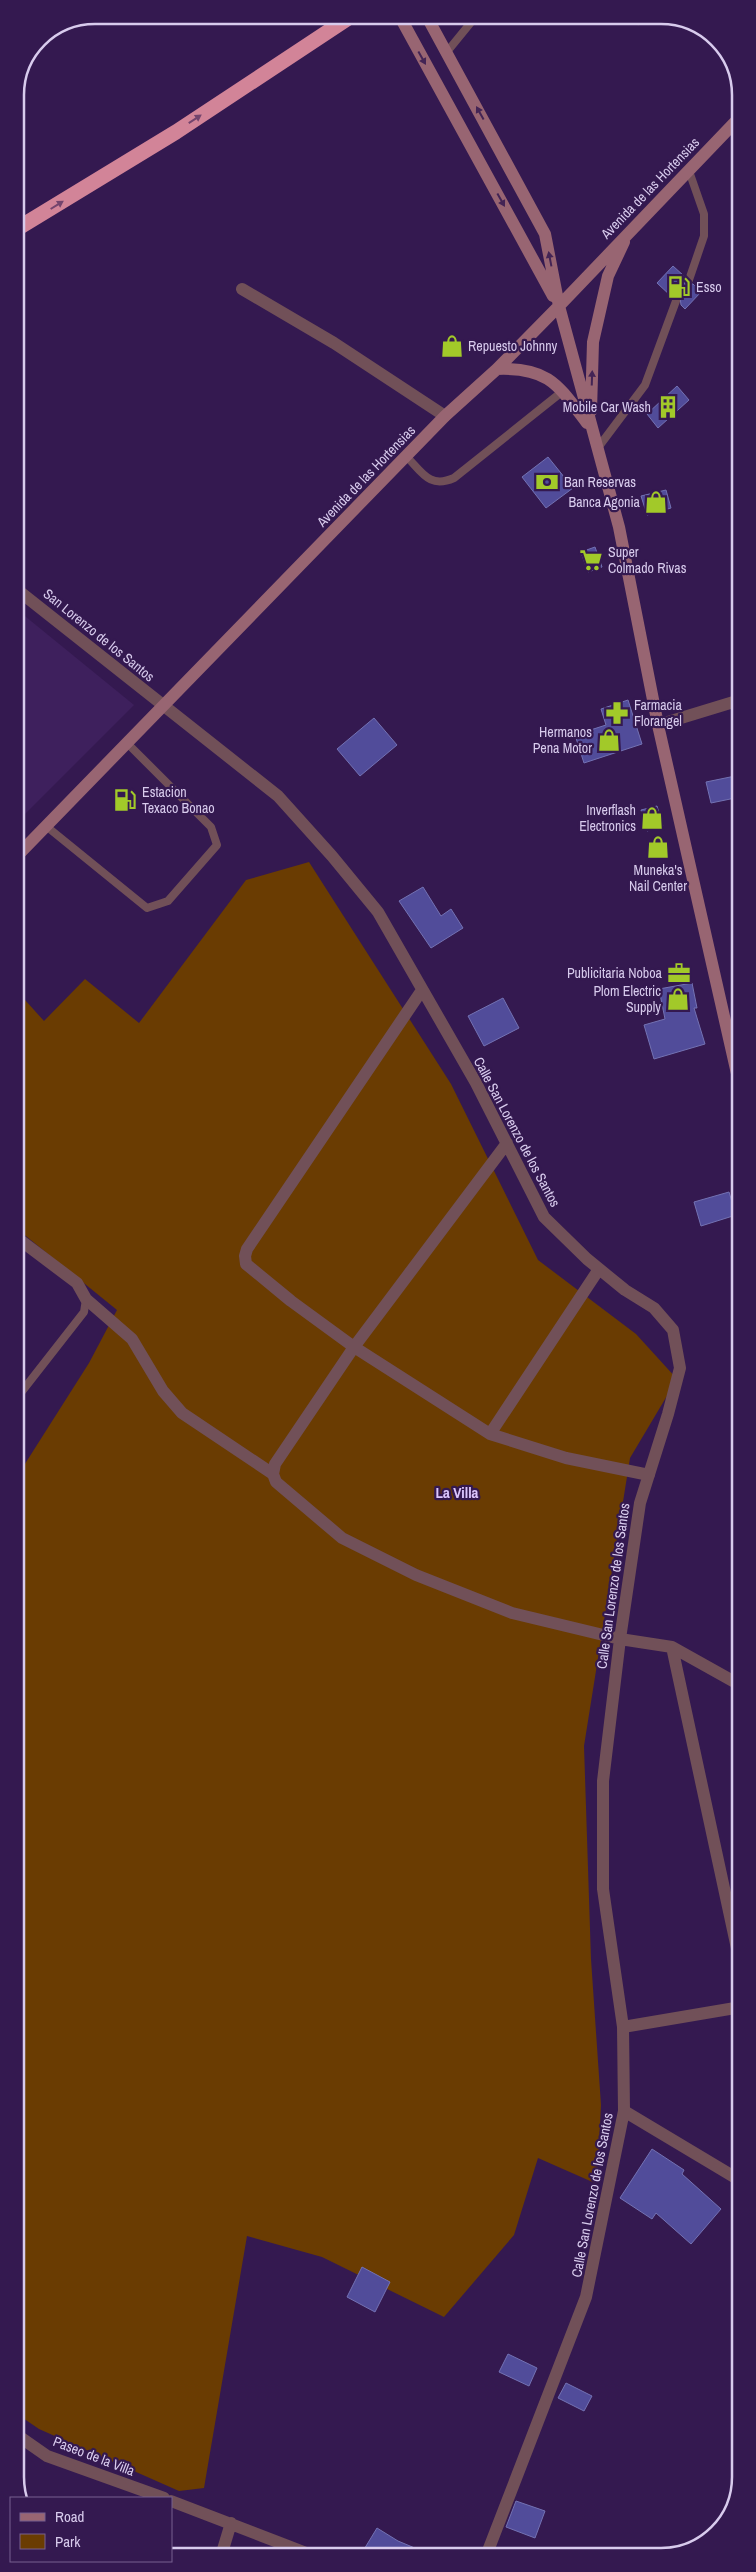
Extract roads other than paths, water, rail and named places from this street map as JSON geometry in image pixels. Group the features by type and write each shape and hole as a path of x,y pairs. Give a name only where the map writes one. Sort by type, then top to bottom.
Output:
{"highway":[{"path":"24,225 176,132 339,24"}],"main road":[{"path":"404,24 559,306"},
{"path":"431,24 546,234 559,306 590,426 619,527 658,725 732,1052"},
{"name":"Avenida de las Hortensias","path":"24,849 445,416 497,369 559,306 732,125"},
{"path":"590,426 593,342 608,276 629,231"},
{"path":"497,369 515,368 534,371 556,382 590,426"}],"street":[{"path":"242,289 334,342 445,416"},
{"name":"San Lorenzo de los Santos","path":"24,595 164,706"},
{"path":"658,725 732,702"},
{"name":"Calle San Lorenzo de los Santos","path":"164,706 278,796 378,912 476,1083 544,1217 599,1269 625,1290 654,1308 673,1330 680,1368 640,1503 620,1639 603,1781 603,1889 623,2027 624,2111 586,2297 489,2548"},
{"path":"422,990 247,1249 245,1256 250,1269 354,1347 490,1434 566,1458 649,1475"},
{"path":"507,1144 354,1347 275,1464 273,1474 276,1482 342,1538 416,1575 512,1613 620,1639 672,1647 732,1681"},
{"path":"24,1243 77,1283 86,1299 132,1339 164,1391 182,1414 273,1474"},
{"path":"490,1434 599,1269"},
{"path":"672,1647 732,1925"},
{"path":"623,2027 732,2009"},
{"path":"624,2111 732,2176"},
{"name":"Paseo de la Villa","path":"24,2440 47,2456 161,2497"},
{"path":"172,2501 294,2548"},
{"path":"223,2548 231,2523"}],"lane":[{"path":"446,53 469,24"},
{"path":"688,170 704,214 704,236 689,280"},
{"path":"597,449 645,385 676,301"},
{"path":"406,456 432,482 442,483 454,478 563,391"},
{"path":"46,826 146,908 168,901 216,845 211,827 127,743"},
{"path":"24,1390 84,1312 86,1299"}],"place":[{"name":"Esso","path":"679,287"},
{"name":"Repuesto Johnny","path":"452,346"},
{"name":"Mobile Car Wash","path":"668,407"},
{"name":"Ban Reservas","path":"547,482"},
{"name":"Banca Agonia","path":"656,502"},
{"name":"Super Colmado Rivas","path":"591,560"},
{"name":"Farmacia Florangel","path":"617,713"},
{"name":"Hermanos Pena Motor","path":"609,740"},
{"name":"Estacion Texaco Bonao","path":"125,800"},
{"name":"Inverflash Electronics","path":"652,818"},
{"name":"Muneka's Nail Center","path":"658,847"},
{"name":"Publicitaria Noboa","path":"679,973"},
{"name":"Plom Electric Supply","path":"678,999"}],"district":[{"name":"La Villa","path":"457,1493"}]}
